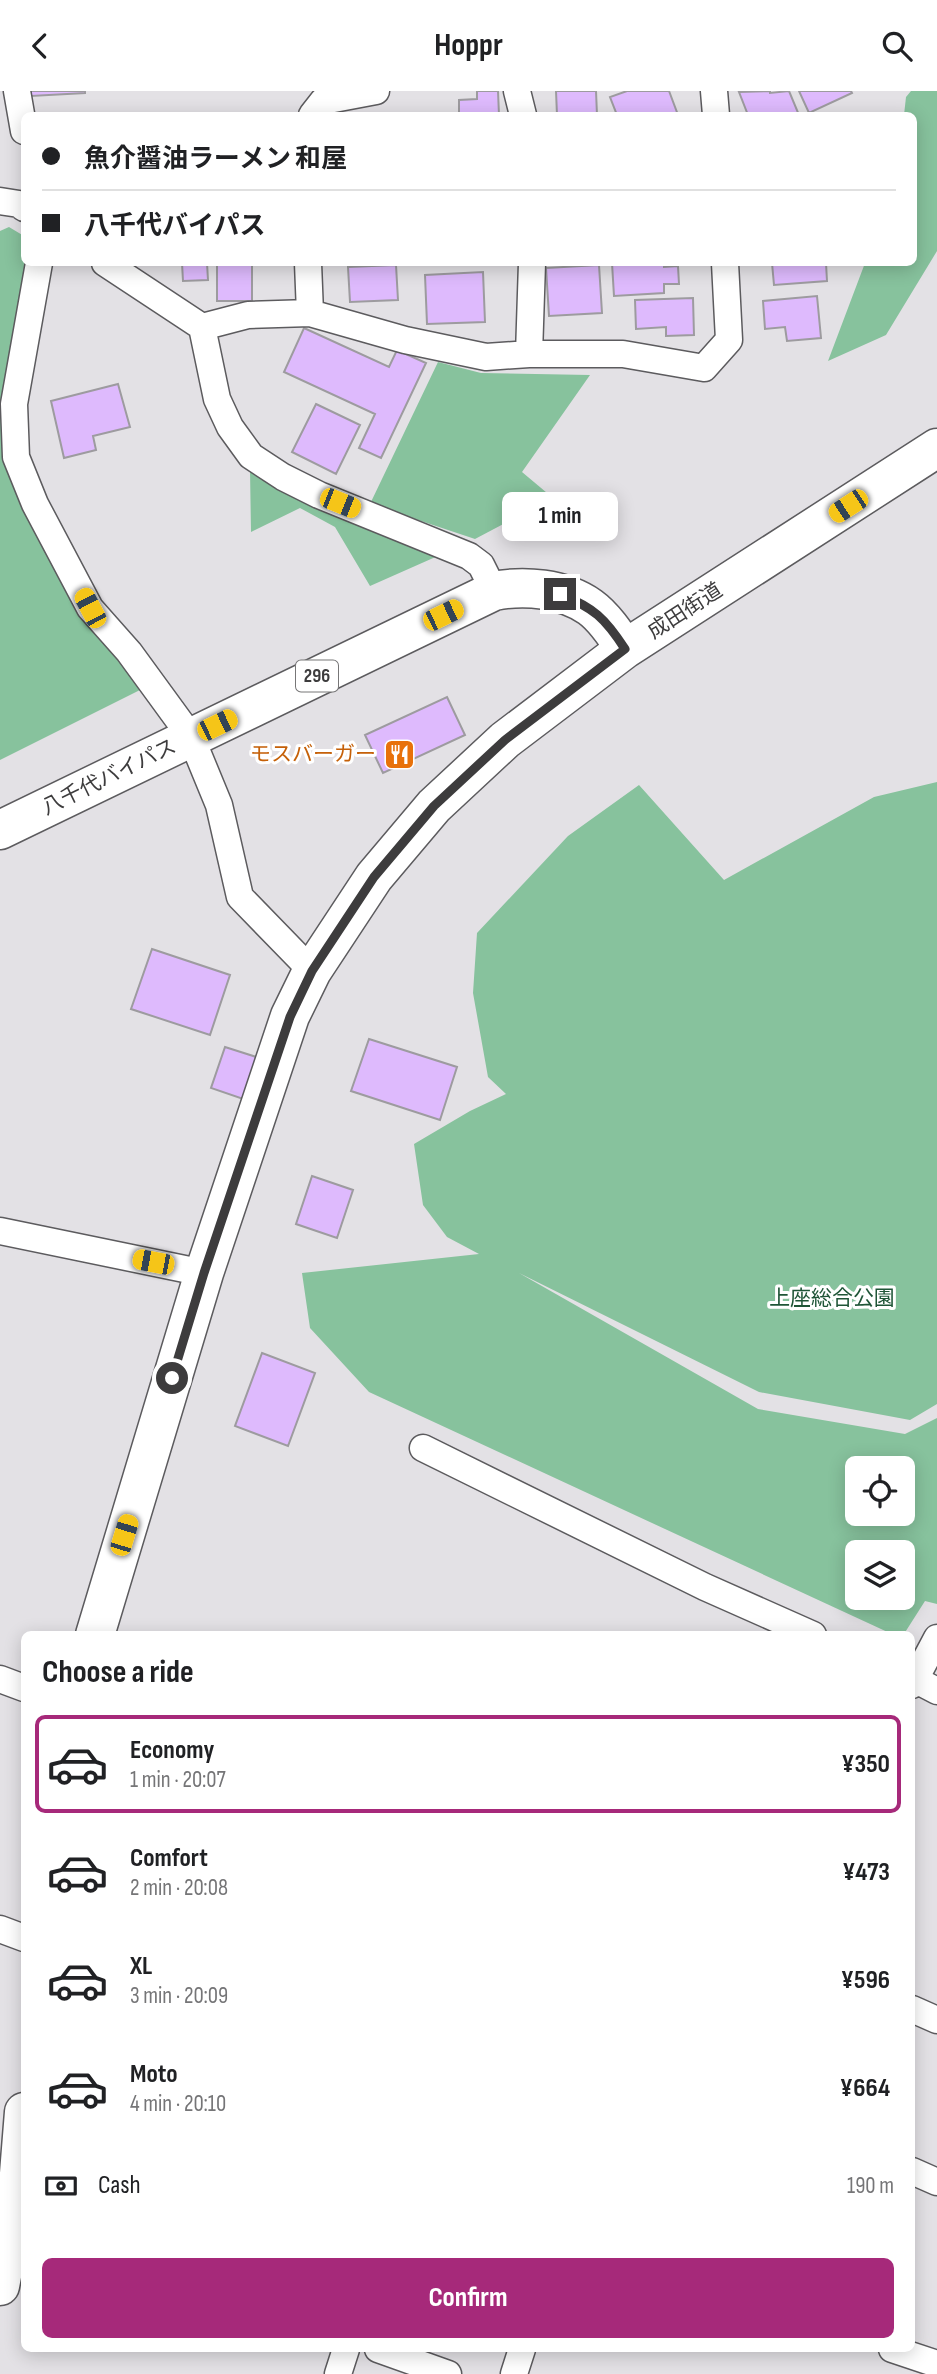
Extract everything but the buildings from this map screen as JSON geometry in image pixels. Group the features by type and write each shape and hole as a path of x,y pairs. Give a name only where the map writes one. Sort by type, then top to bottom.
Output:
{"highway":[{"name":"成田街道","path":"96,1631 204,1273 290,1017 312,971 374,877 434,806 505,740 625,649 937,448"},
{"name":"八千代バイパス","path":"0,830 494,591 518,586 560,594 590,607 615,633 625,649"},
{"path":"0,2286 17,2198 21,2149"}],"street":[{"path":"17,91 21,114"},
{"path":"314,112 323,101 376,91"},
{"path":"517,91 522,112"},
{"path":"715,91 716,112"},
{"path":"0,201 21,206"},
{"path":"38,266 14,404 16,457 35,504 90,608 129,652 191,737 219,805 240,897 312,971"},
{"path":"110,266 202,327 217,399 230,427 251,456 282,477 318,495 469,556 481,565 494,591"},
{"path":"308,266 310,313"},
{"path":"529,354 532,266"},
{"path":"202,327 248,315 310,313 404,340 486,357 623,353 704,368 729,340 725,266"},
{"path":"0,1231 204,1273"},
{"path":"422,1448 705,1587 804,1631"},
{"path":"919,1683 937,1638"},
{"path":"0,1679 21,1687"},
{"path":"0,1929 21,1937"},
{"path":"915,2010 937,2020"},
{"path":"915,2172 937,2182"},
{"path":"338,2374 345,2352"},
{"path":"386,2352 448,2374"},
{"path":"514,2374 521,2352"},
{"path":"901,2352 937,2364"}],"green space":[{"path":"911,91 937,91 937,251 886,335 828,361 864,266 917,266 917,112 904,112 906,97"},
{"path":"9,227 21,234 21,266 31,266 5,435 148,686 0,760 0,231"},
{"path":"438,362 481,373 590,375 522,472 553,498 475,539 370,504"},
{"path":"250,470 440,555 370,586 335,527 300,508 251,532"},
{"name":"上座総合公園","path":"937,782 937,1404 910,1420 759,1392 519,1273 758,1409 905,1434 937,1418 937,1604 925,1601 906,1631 885,1631 369,1392 310,1328 302,1273 479,1254 447,1237 423,1205 414,1144 470,1111 506,1094 488,1077 473,993 477,933 568,836 639,785 724,880 874,797"}],"place":[{"name":"モスバーガー","path":"399,754"}],"route":[{"path":"172,1378 204,1273 290,1017 312,971 374,877 434,806 505,740 625,649 615,633 590,607 560,594"}]}
